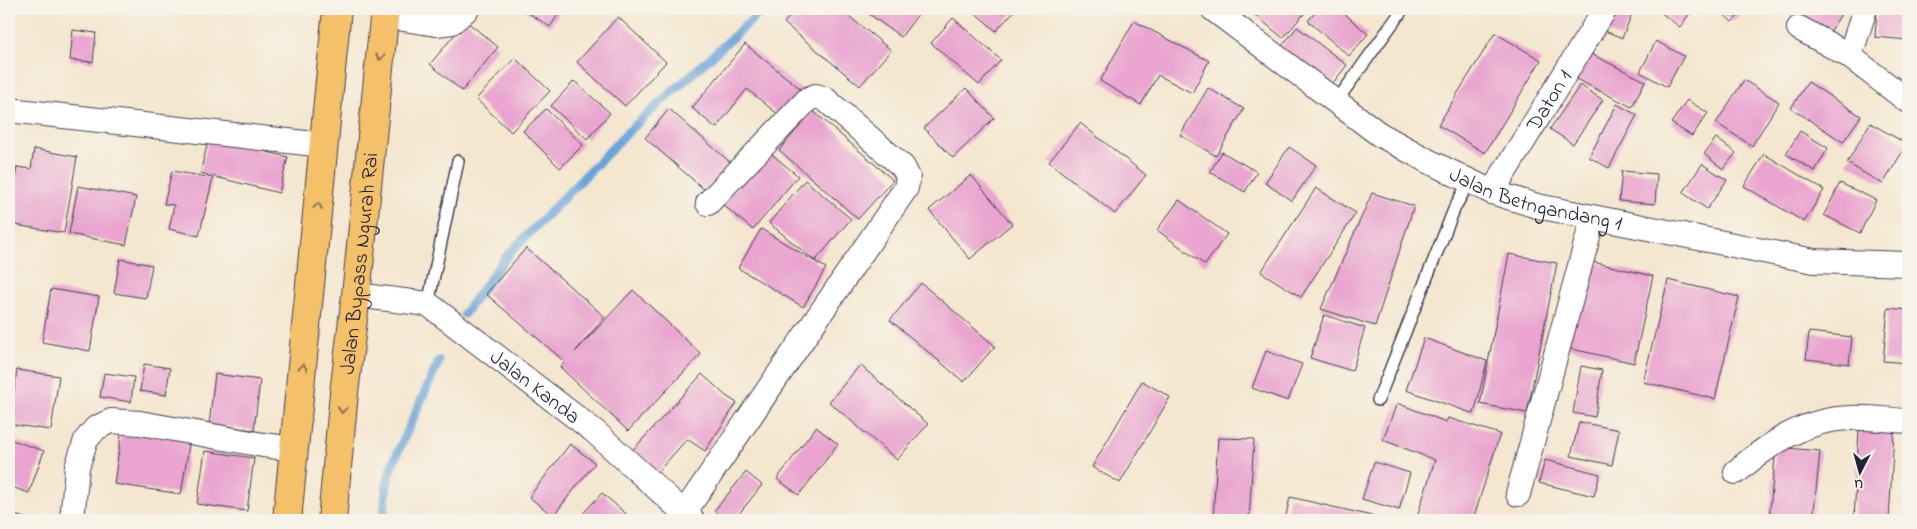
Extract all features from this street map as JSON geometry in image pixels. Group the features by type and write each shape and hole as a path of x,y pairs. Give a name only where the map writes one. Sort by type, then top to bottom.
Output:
{"highway":[{"name":"Jalan Bypass Ngurah Rai","path":"287,520 337,9"},
{"name":"Jalan Bypass Ngurah Rai","path":"332,520 385,13"}],"street":[{"path":"385,13 436,24 452,22 466,9"},
{"name":"Jalan Betngandang 1","path":"1213,9 1380,134 1492,192 1537,206 1814,261 1908,264"},
{"name":"Daton 1","path":"1492,192 1605,9"},
{"path":"1848,55 1865,9"},
{"path":"1799,28 1848,55 1908,101"},
{"path":"688,516 906,188 908,177 903,167 825,99 816,96 808,99 708,202"},
{"path":"9,110 324,145"},
{"path":"1518,494 1593,218"},
{"path":"356,295 428,304"},
{"name":"Jalan Kanda","path":"428,304 594,431 688,516"},
{"path":"1736,472 1751,459 1786,436 1812,423 1851,418 1908,421"},
{"path":"72,520 77,467 86,440 96,428 111,421 140,423 295,449"}],"lane":[{"path":"1336,102 1403,9"},
{"path":"428,304 458,162"},
{"path":"1378,400 1455,207 1470,182"}],"building":[{"path":"522,9 562,9 550,27"},
{"path":"796,9 840,9 891,50 860,86 784,23"},
{"path":"862,9 922,9 901,37"},
{"path":"971,9 1016,9 996,31"},
{"path":"1250,9 1308,9 1283,38"},
{"path":"1318,9 1339,9 1368,34 1349,56 1308,21"},
{"path":"1613,9 1634,9 1622,38 1605,31"},
{"path":"1656,9 1693,9 1680,27"},
{"path":"1718,9 1745,9 1732,22"},
{"path":"1786,9 1844,9 1829,34"},
{"path":"1877,9 1908,12 1908,40 1875,37"},
{"path":"618,17 666,62 625,106 577,62"},
{"path":"953,18 1001,60 979,85 931,43"},
{"path":"466,21 498,47 462,91 430,64"},
{"path":"1134,21 1209,61 1192,93 1158,75 1141,105 1100,81"},
{"path":"1297,27 1347,65 1329,88 1279,50"},
{"path":"73,30 96,33 93,62 70,60"},
{"path":"1495,33 1541,60 1485,153 1438,125"},
{"path":"1656,41 1684,56 1667,87 1640,72"},
{"path":"745,44 802,90 780,116 747,89 716,128 692,108"},
{"path":"1587,52 1645,81 1632,107 1574,78"},
{"path":"515,58 550,91 511,132 476,99"},
{"path":"1744,80 1779,102 1752,146 1716,123"},
{"path":"574,81 610,113 587,139 551,106"},
{"path":"1808,82 1861,116 1843,142 1791,108"},
{"path":"1580,85 1603,100 1573,144 1550,129"},
{"path":"966,88 994,118 953,158 924,128"},
{"path":"1208,88 1244,109 1216,156 1180,135"},
{"path":"1687,100 1708,113 1692,136 1671,123"},
{"path":"1617,104 1637,115 1609,168 1589,157"},
{"path":"546,109 583,145 560,168 523,131"},
{"path":"669,109 731,163 706,191 645,138"},
{"path":"813,111 893,180 858,219 779,150"},
{"path":"1080,123 1146,175 1115,214 1049,162"},
{"path":"1870,123 1907,144 1883,184 1847,163"},
{"path":"1800,131 1828,148 1815,171 1786,154"},
{"path":"209,138 288,157 279,193 200,173"},
{"path":"1716,138 1736,153 1723,169 1704,154"},
{"path":"1289,147 1316,165 1292,201 1265,183"},
{"path":"34,149 77,157 64,233 9,224 9,213 17,167 31,169"},
{"path":"767,150 798,176 753,230 722,204"},
{"path":"1222,152 1257,172 1245,192 1210,172"},
{"path":"1764,154 1824,190 1804,222 1744,186"},
{"path":"1702,164 1727,180 1707,209 1683,193"},
{"path":"172,171 213,178 199,236 169,229 174,205 164,204"},
{"path":"1622,171 1657,174 1655,204 1619,201"},
{"path":"971,175 1012,224 970,259 929,210"},
{"path":"805,180 851,219 815,261 769,223"},
{"path":"1840,183 1876,200 1860,233 1824,215"},
{"path":"78,186 136,197 126,245 69,234"},
{"path":"1316,188 1356,213 1301,297 1261,272"},
{"path":"1372,193 1414,206 1375,326 1321,309"},
{"path":"1179,200 1227,234 1205,265 1157,230"},
{"path":"761,229 826,268 803,307 738,268"},
{"path":"526,248 605,317 575,352 633,290 701,354 628,431 560,367 565,362 486,294"},
{"path":"1509,254 1557,263 1527,413 1480,404"},
{"path":"120,259 152,265 146,298 114,293"},
{"path":"1584,260 1653,276 1634,363 1563,347"},
{"path":"1668,280 1739,297 1715,399 1643,382"},
{"path":"921,283 995,346 964,382 890,320"},
{"path":"51,289 99,297 90,351 42,342"},
{"path":"1888,308 1908,310 1908,363 1883,361"},
{"path":"1324,315 1365,328 1352,371 1310,358"},
{"path":"1809,332 1852,337 1849,364 1806,359"},
{"path":"1424,338 1487,361 1474,414 1406,390"},
{"path":"1266,351 1302,364 1288,401 1252,388"},
{"path":"144,364 170,368 166,395 140,391"},
{"path":"860,365 928,424 897,460 829,402"},
{"path":"1581,366 1602,370 1595,417 1573,413"},
{"path":"17,370 59,376 51,430 9,424"},
{"path":"104,373 134,377 131,402 100,397"},
{"path":"215,374 260,380 254,430 209,425"},
{"path":"702,374 726,396 737,403 705,451 687,439 655,475 630,453"},
{"path":"1142,381 1170,397 1120,483 1092,467"},
{"path":"1397,403 1446,422 1448,418 1500,434 1473,520 1416,520 1435,460 1383,440"},
{"path":"1579,422 1619,430 1612,465 1571,456"},
{"path":"816,427 838,444 799,495 777,479"},
{"path":"122,428 190,439 181,494 114,484"},
{"path":"1859,430 1894,432 1889,520 1854,520"},
{"path":"1218,438 1254,439 1249,520 1213,520"},
{"path":"9,439 44,451 29,493 9,486"},
{"path":"570,444 595,463 553,516 529,497"},
{"path":"1776,447 1820,451 1813,520 1769,520"},
{"path":"205,451 254,458 247,511 197,504"},
{"path":"1545,460 1600,474 1594,496 1539,483"},
{"path":"1374,462 1410,473 1399,510 1362,499"},
{"path":"746,472 762,485 734,520 725,520 714,511"},
{"path":"602,493 633,520 577,520"},
{"path":"1290,497 1385,519 1385,520 1285,520"},
{"path":"15,515 30,520 13,520"}],"waterway":[{"path":"464,314 506,257 629,131 764,9"},
{"path":"383,520 387,484 392,465 439,361"}]}
